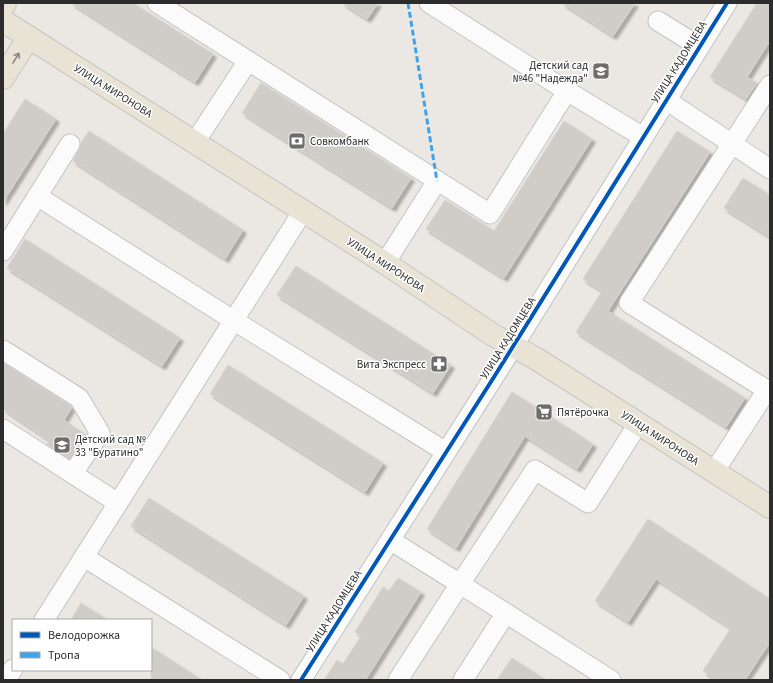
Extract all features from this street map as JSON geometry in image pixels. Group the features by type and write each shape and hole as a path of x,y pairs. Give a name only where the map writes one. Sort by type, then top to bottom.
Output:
{"main road":[{"path":"3,7 5,3"},
{"name":"УЛИЦА МИРОНОВА","path":"3,21 385,263 493,335 514,345 770,507"},
{"path":"3,78 29,37"}],"street":[{"path":"157,3 490,214 567,91"},
{"path":"429,3 567,91 643,137"},
{"name":"УЛИЦА КАДОМЦЕВА","path":"301,680 514,345 727,3"},
{"path":"658,21 700,47"},
{"path":"195,142 248,61"},
{"path":"714,472 769,387 629,303 770,85"},
{"path":"666,100 770,169"},
{"path":"3,251 70,144"},
{"path":"385,263 437,181"},
{"path":"38,196 233,320 446,452"},
{"path":"45,619 302,211"},
{"path":"3,350 79,398 100,433 73,473"},
{"path":"398,680 534,470 588,503 638,424"},
{"path":"3,429 118,503"},
{"path":"390,540 611,680"},
{"path":"84,557 280,680"},
{"path":"463,680 506,614"},
{"path":"6,680 12,670"}],"building":[{"path":"71,3 133,3 213,54 195,82"},
{"path":"342,3 378,3 367,19"},
{"path":"562,3 635,3 613,36"},
{"path":"757,3 770,3 770,41 747,77 757,83 746,99 710,77"},
{"path":"261,83 411,178 392,208 242,113"},
{"path":"25,99 56,119 3,202 3,134"},
{"path":"564,121 592,139 504,278 426,229 445,200 494,231"},
{"path":"89,131 243,230 225,259 73,161 81,143"},
{"path":"677,131 710,152 608,311 745,398 726,427 576,332 602,291 583,279"},
{"path":"743,178 770,195 770,237 724,208"},
{"path":"25,239 180,338 162,366 7,268"},
{"path":"296,266 451,365 433,393 277,295"},
{"path":"3,363 72,407 64,420 86,435 69,459 47,444 49,440 3,409"},
{"path":"228,365 383,463 365,492 210,394"},
{"path":"512,392 593,444 577,469 525,436 456,548 427,529"},
{"path":"149,498 304,596 286,625 131,526"},
{"path":"648,519 770,599 770,642 745,680 717,680 703,671 731,628 656,579 628,622 595,601"},
{"path":"398,578 421,592 366,679 368,680 324,680 337,660 343,664 361,636 355,632 383,587 389,591"},
{"path":"81,603 106,619 72,619"},
{"path":"152,648 202,680 151,680"},
{"path":"512,658 546,680 497,680"}],"marked path":[{"path":"408,3 437,181"}],"cycle path":[{"path":"301,680 494,377 727,3"}],"place":[{"name":"Детский сад №46 \"Надежда\"","path":"601,71"},
{"name":"Совкомбанк","path":"297,141"},
{"name":"Вита Экспресс","path":"439,364"},
{"name":"Пятёрочка","path":"544,412"},
{"name":"Детский сад № 33 \"Буратино\"","path":"62,445"}]}
